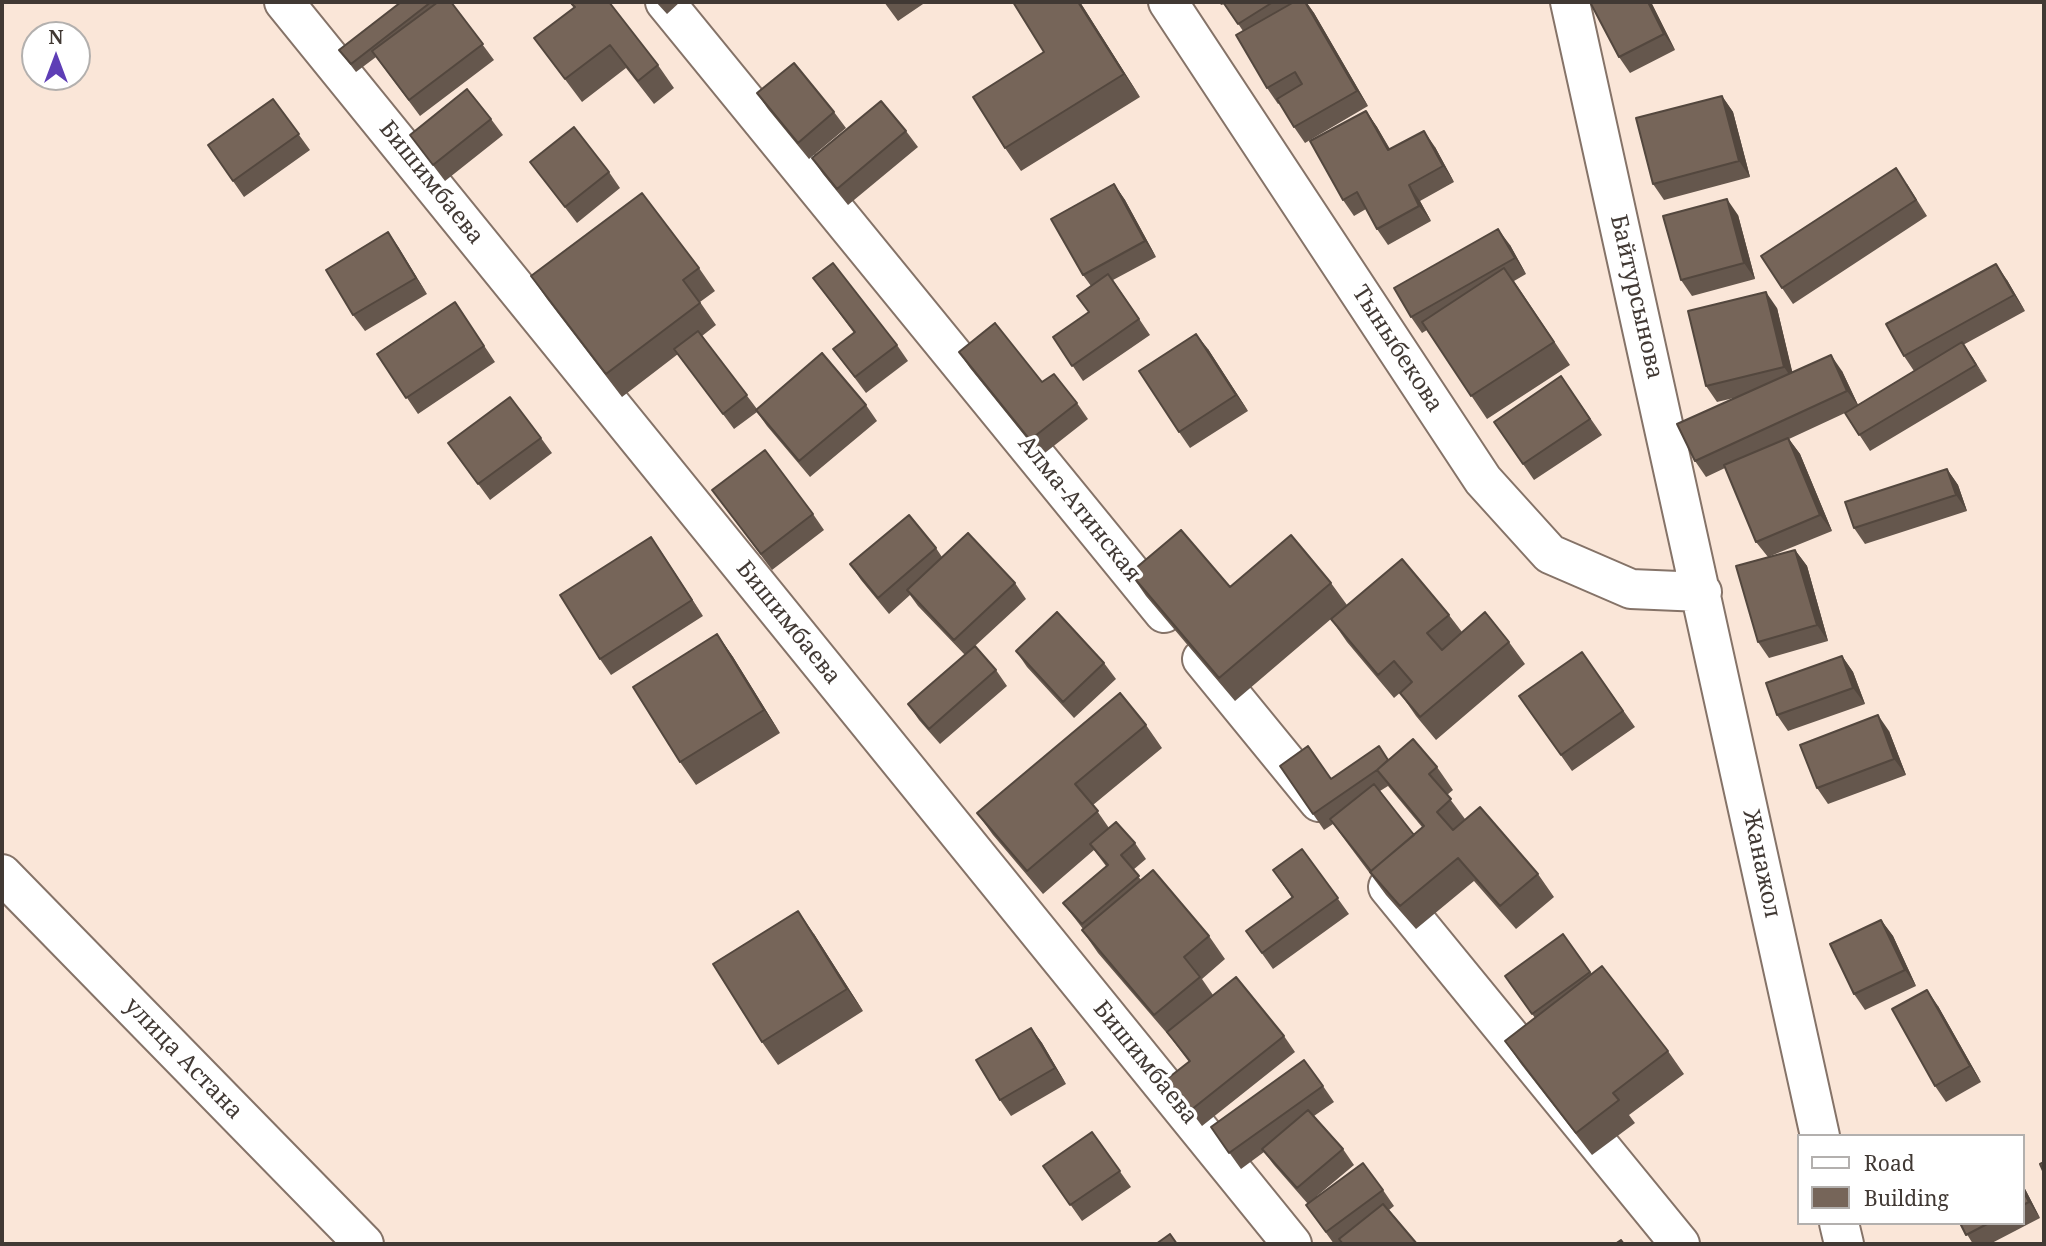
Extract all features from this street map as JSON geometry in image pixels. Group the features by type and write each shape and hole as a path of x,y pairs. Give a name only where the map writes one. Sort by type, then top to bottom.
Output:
{"street":[{"name":"Бишимбаева","path":"284,2 1292,1244"},
{"name":"Алма-Атинская","path":"665,2 1680,1244"},
{"name":"Тыныбекова","path":"1168,2 1483,480 1541,545 1550,554 1631,589 1702,592"},
{"name":"Байтурсынова","path":"1570,2 1702,592"},
{"name":"Жанажол","path":"1702,592 1820,1134"},
{"name":"улица Астана","path":"2,874 364,1244"},
{"path":"1839,1225 1844,1244"}],"building":[{"path":"401,2 431,2 351,64 339,50"},
{"path":"438,2 451,2 483,44 409,100 372,51"},
{"path":"570,2 609,2 658,65 638,81 610,45 565,79 534,38 575,7"},
{"path":"1013,2 1078,2 1124,74 1005,148 973,97 1044,52"},
{"path":"1223,2 1273,2 1238,24"},
{"path":"1294,2 1305,2 1357,91 1294,127 1277,99 1302,84 1295,72 1267,88 1236,35"},
{"path":"1590,2 1648,2 1664,34 1619,57"},
{"path":"794,63 834,112 798,143 757,93"},
{"path":"467,89 491,119 433,165 410,135"},
{"path":"1722,96 1739,161 1653,184 1636,118"},
{"path":"273,99 299,134 233,181 208,145"},
{"path":"881,101 906,131 837,189 812,158"},
{"path":"1366,111 1388,150 1424,131 1443,166 1409,185 1419,206 1377,229 1357,192 1343,200 1310,141"},
{"path":"574,127 609,172 565,207 530,162"},
{"path":"1896,168 1916,200 1782,288 1761,256"},
{"path":"1114,184 1145,241 1083,275 1051,219"},
{"path":"642,193 699,268 683,280 700,303 606,374 531,276"},
{"path":"1727,199 1744,263 1681,280 1663,216"},
{"path":"1498,229 1515,258 1411,317 1394,288"},
{"path":"388,232 416,278 353,315 326,270"},
{"path":"833,263 897,345 855,377 833,349 855,332 813,278"},
{"path":"1996,264 2014,295 1904,356 1886,324"},
{"path":"1504,268 1554,342 1471,396 1422,322"},
{"path":"1108,274 1139,319 1072,366 1053,337 1089,312 1077,296"},
{"path":"1766,292 1784,367 1706,386 1688,311"},
{"path":"455,302 484,346 406,398 377,354"},
{"path":"995,323 1042,382 1054,374 1077,403 1030,440 959,352"},
{"path":"698,331 747,395 723,414 674,349"},
{"path":"1196,334 1236,395 1179,432 1139,371"},
{"path":"1962,342 1976,365 1859,435 1845,413"},
{"path":"822,353 866,405 799,461 756,410"},
{"path":"1831,355 1847,391 1695,461 1677,424"},
{"path":"1561,376 1590,419 1523,464 1494,422"},
{"path":"510,397 541,438 478,484 448,443"},
{"path":"1788,438 1820,515 1756,542 1724,465"},
{"path":"765,450 813,514 761,554 712,490"},
{"path":"1947,469 1956,495 1854,528 1845,502"},
{"path":"909,515 936,548 878,598 850,564"},
{"path":"1181,530 1230,587 1291,535 1331,583 1219,678 1130,573"},
{"path":"968,533 1015,583 954,640 907,590"},
{"path":"651,537 692,600 600,659 560,595"},
{"path":"1795,550 1817,625 1758,642 1736,566"},
{"path":"1402,559 1449,615 1427,633 1442,650 1485,612 1509,642 1420,717 1400,693 1412,682 1394,661 1378,675 1331,619"},
{"path":"1057,612 1104,663 1063,702 1016,651"},
{"path":"717,634 764,710 680,762 633,687"},
{"path":"975,646 996,670 929,729 908,704"},
{"path":"1582,652 1623,711 1561,755 1519,696"},
{"path":"1842,656 1853,688 1777,715 1766,683"},
{"path":"1120,693 1146,725 1075,784 1098,811 1027,871 977,813"},
{"path":"1878,715 1894,759 1817,788 1800,745"},
{"path":"1413,739 1437,767 1429,774 1451,799 1437,812 1453,830 1480,807 1538,874 1500,906 1458,858 1400,906 1370,872 1424,826 1377,770"},
{"path":"1308,746 1331,779 1379,746 1388,760 1313,814 1280,766"},
{"path":"1374,784 1414,835 1371,871 1330,819"},
{"path":"1116,822 1135,843 1121,855 1139,876 1082,924 1063,903 1108,865 1090,844"},
{"path":"1302,849 1338,898 1262,953 1246,931 1293,897 1273,870"},
{"path":"1153,870 1209,936 1184,957 1200,977 1154,1015 1082,930"},
{"path":"798,911 847,989 762,1042 713,964"},
{"path":"1881,920 1905,970 1854,994 1830,944"},
{"path":"1563,934 1590,972 1532,1014 1505,976"},
{"path":"1602,966 1668,1051 1613,1093 1619,1100 1576,1133 1505,1041"},
{"path":"1236,977 1284,1036 1191,1110 1167,1079 1190,1061 1167,1032"},
{"path":"1927,990 1970,1066 1935,1086 1892,1009"},
{"path":"1031,1028 1055,1068 1000,1100 976,1060"},
{"path":"1304,1060 1323,1086 1229,1153 1211,1127"},
{"path":"1308,1110 1343,1149 1297,1188 1262,1149"},
{"path":"1092,1132 1120,1171 1070,1205 1043,1166"},
{"path":"1363,1163 1383,1190 1326,1232 1306,1205"},
{"path":"1383,1204 1417,1244 1343,1244 1339,1239"},
{"path":"1961,1225 1985,1225 1966,1235"},
{"path":"1170,1234 1177,1244 1156,1244"}]}
